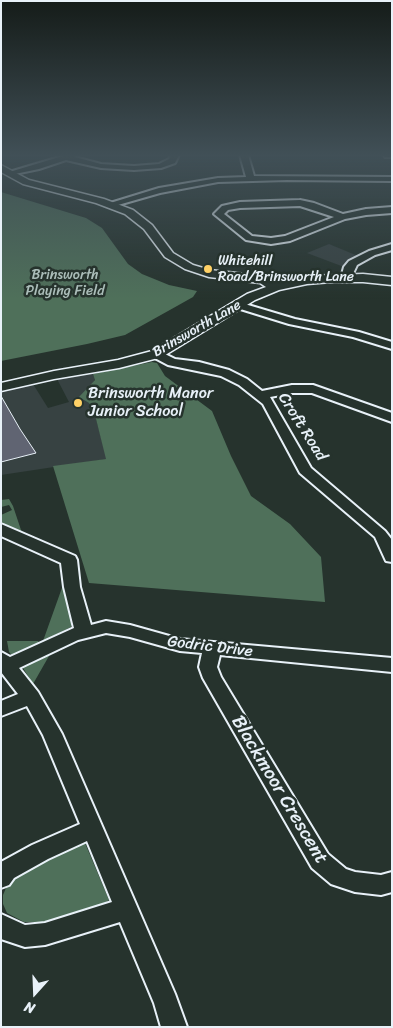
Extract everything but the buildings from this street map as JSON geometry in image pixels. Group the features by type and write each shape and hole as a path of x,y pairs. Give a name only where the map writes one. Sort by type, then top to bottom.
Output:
{"street":[{"path":"107,203 129,212 142,221 169,255 179,263 204,272 263,280 275,287"},
{"path":"111,204 115,203"},
{"path":"342,217 312,205 300,203 240,205 225,208 218,212 220,216 245,236 256,240 271,241 287,239 342,217 366,212 392,210"},
{"path":"346,278 349,267 353,263 372,253 392,247"},
{"name":"Brinsworth Lane","path":"1,387 54,375 119,364 157,354 238,305 275,287 311,280 346,278 392,281"},
{"path":"238,305 293,322 355,334 392,346"},
{"name":"Croft Road","path":"157,354 172,362 199,366 224,373 243,382 260,395 268,402 305,470 380,534 390,549 392,557"},
{"path":"260,395 292,389 313,389 392,418"},
{"path":"1,529 21,540 50,550 69,560 72,587 84,632"},
{"name":"Godric Drive","path":"4,663 84,632 106,627 119,628 163,642 212,649 392,665"},
{"name":"Blackmoor Crescent","path":"212,649 208,667 212,678 320,861 339,877 355,882 381,885 392,882"},
{"path":"4,663 31,696 52,734 166,1003 174,1027"},
{"path":"1,709 31,696"},
{"path":"1,878 6,871 40,852 92,829"},
{"path":"1,925 11,932 26,936 45,934 126,909"}],"shaded area":[{"path":"329,244 358,256 344,267 307,253"},
{"path":"93,374 95,379 85,400 89,403 96,419 107,459 1,475 1,392 33,384 48,408 69,402 57,379"}],"green space":[{"name":"Brinsworth Playing Field","path":"1,203 37,203 86,218 102,228 128,264 142,274 169,285 197,291 193,297 125,335 1,361"},
{"path":"152,362 157,363 165,376 212,411 251,496 290,524 321,557 325,602 89,583 53,466 106,459 96,419 89,403 79,397 95,380 93,374"},
{"path":"9,499 23,536 1,523 1,515 12,510 9,505 1,507 1,500"},
{"path":"63,585 72,622 71,627 43,641"},
{"path":"7,641 38,641 49,656 33,684 23,668 9,652"},
{"path":"77,843 85,843 109,900 101,906 52,922 24,922 7,913 3,904 3,895 9,881"}],"place":[{"name":"Whitehill Road/Brinsworth Lane","path":"208,269"},
{"name":"Brinsworth Manor Junior School","path":"78,403"}]}
